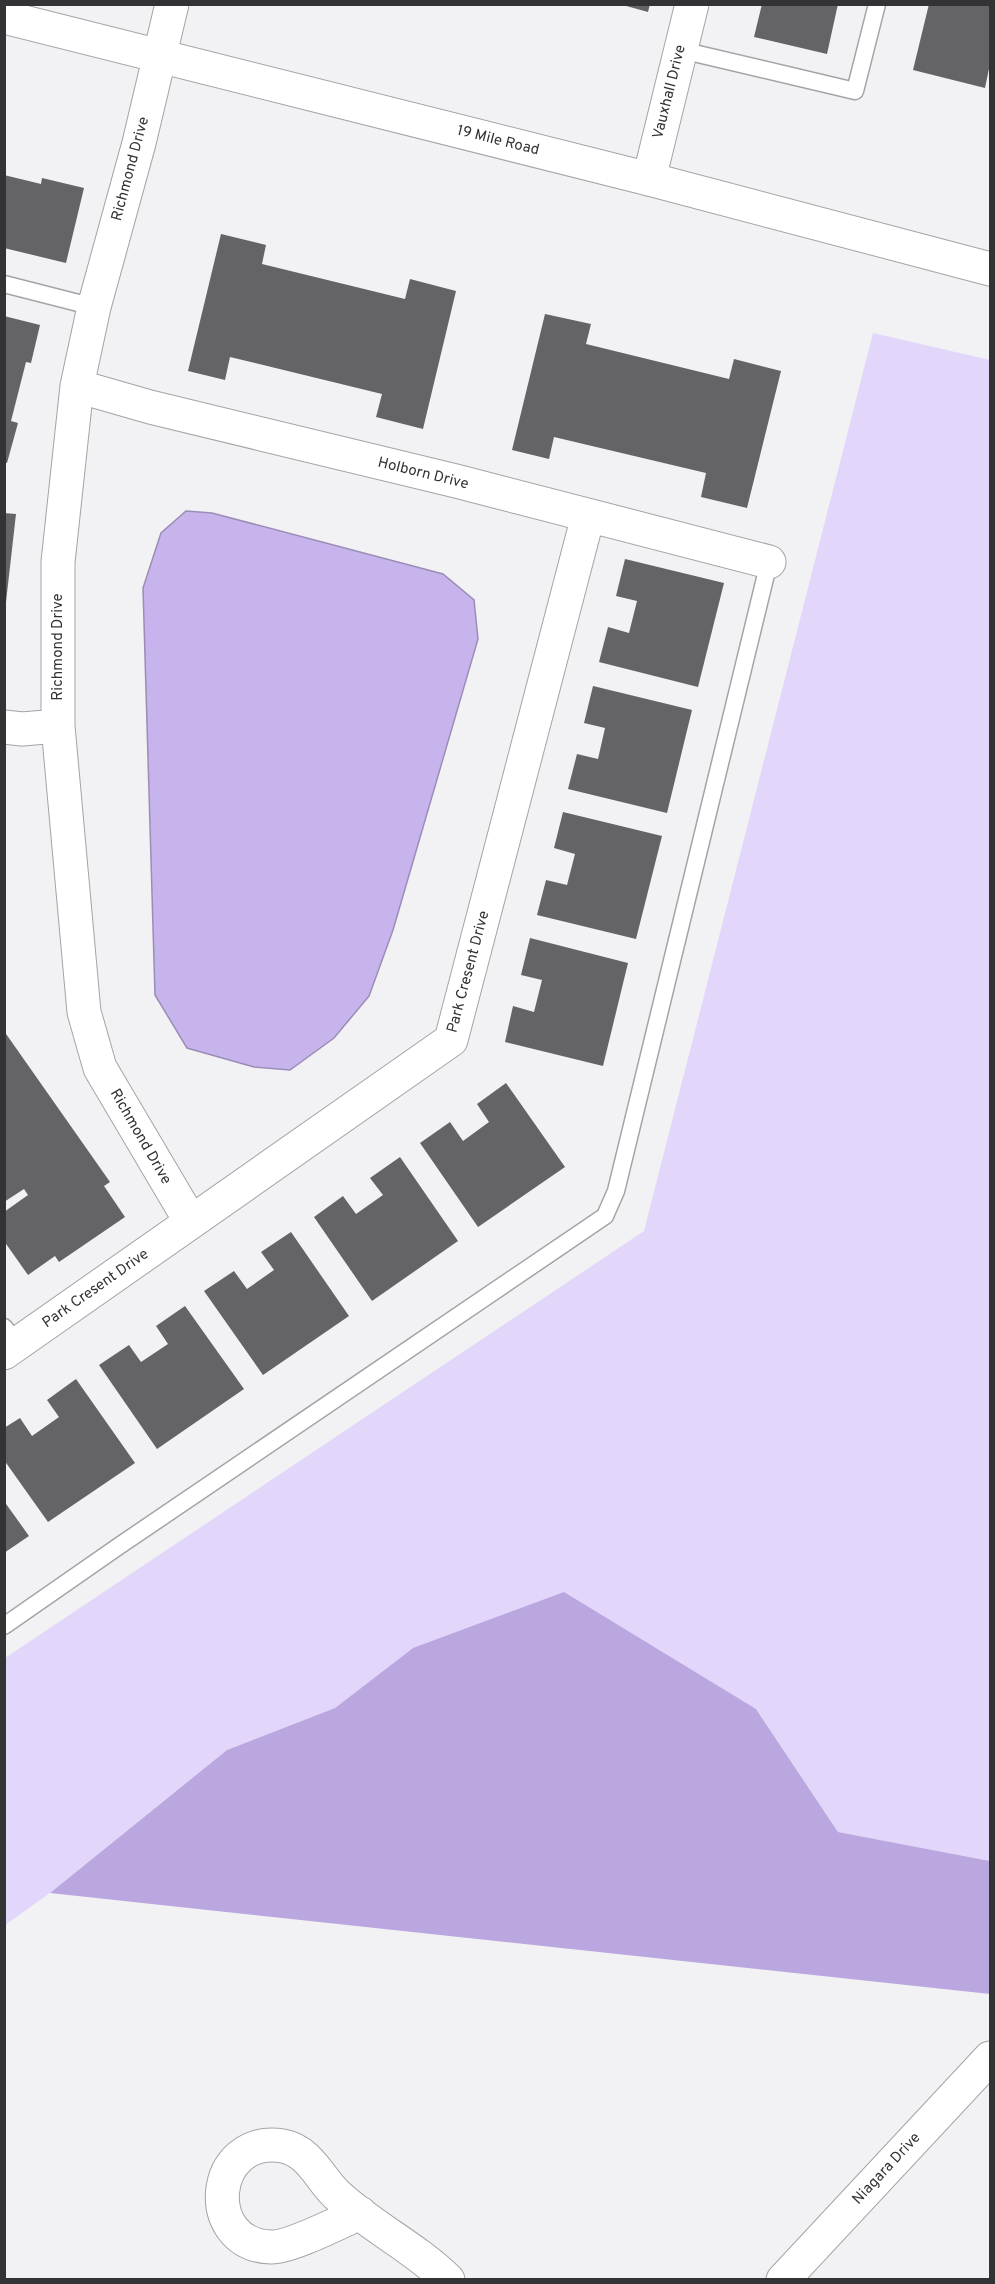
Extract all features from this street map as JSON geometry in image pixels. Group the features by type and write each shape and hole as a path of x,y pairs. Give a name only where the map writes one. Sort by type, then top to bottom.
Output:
{"street":[{"name":"Richmond Drive","path":"172,4 161,56 94,308 77,386 58,562 58,726 84,1012 100,1068 190,1222"},
{"name":"Vauxhall Drive","path":"649,179 692,4"},
{"name":"19 Mile Road","path":"4,17 649,179 990,269"},
{"name":"Holborn Drive","path":"77,386 769,562"},
{"name":"Park Cresent Drive","path":"9,1341 190,1222 451,1040 588,516"},
{"path":"4,727 22,729 58,726"},
{"name":"Niagara Drive","path":"783,2280 990,2058"},
{"path":"360,2213 448,2280"}],"lane":[{"path":"681,50 855,91 877,4"},
{"path":"4,284 94,308"},
{"path":"4,1626 605,1216 616,1191 769,562"}],"shaded area":[{"path":"873,333 990,360 990,1861 838,1832 756,1709 413,1648 335,1708 227,1750 50,1893 5,1925 5,1658 644,1231"},
{"path":"186,511 212,513 443,574 474,600 478,639 393,930 369,996 334,1038 290,1070 254,1067 187,1048 155,995 143,588 161,533"},
{"path":"564,1592 756,1709 838,1832 990,1861 990,1994 50,1893 227,1750 335,1708 413,1648"}],"building":[{"path":"619,4 650,4 648,12"},
{"path":"762,4 838,4 827,54 754,37"},
{"path":"929,4 990,4 990,64 985,88 913,70"},
{"path":"4,175 41,184 42,178 84,188 66,263 4,248"},
{"path":"221,234 266,245 262,264 405,299 410,279 456,291 423,429 376,417 382,394 230,357 225,380 188,371"},
{"path":"545,314 591,324 586,344 729,379 734,359 781,371 747,508 701,497 706,473 554,437 549,459 512,450"},
{"path":"4,316 40,325 31,363 26,362 11,421 18,423 7,463 4,462"},
{"path":"4,513 16,514 6,602 4,602"},
{"path":"625,559 724,583 698,687 599,662 608,627 629,633 637,601 616,596"},
{"path":"593,686 692,710 667,813 568,789 577,754 598,759 605,728 584,723"},
{"path":"563,812 662,836 636,939 537,915 546,880 567,885 575,854 554,848"},
{"path":"530,938 628,963 603,1066 505,1042 513,1006 534,1012 542,980 521,975"},
{"path":"4,1031 110,1182 104,1186 125,1217 59,1262 55,1256 28,1275 4,1241 4,1212 28,1195 24,1189 4,1202"},
{"path":"506,1083 565,1167 478,1227 420,1143 450,1122 463,1141 489,1122 477,1104"},
{"path":"400,1157 458,1241 372,1301 314,1217 343,1196 356,1214 383,1195 370,1178"},
{"path":"291,1232 349,1316 263,1375 204,1291 234,1271 247,1289 274,1270 261,1252"},
{"path":"185,1306 244,1389 157,1449 99,1365 129,1345 141,1362 168,1344 156,1326"},
{"path":"76,1379 135,1463 48,1522 4,1460 4,1428 20,1418 32,1436 59,1417 47,1400"},
{"path":"4,1501 29,1536 4,1553"}]}
